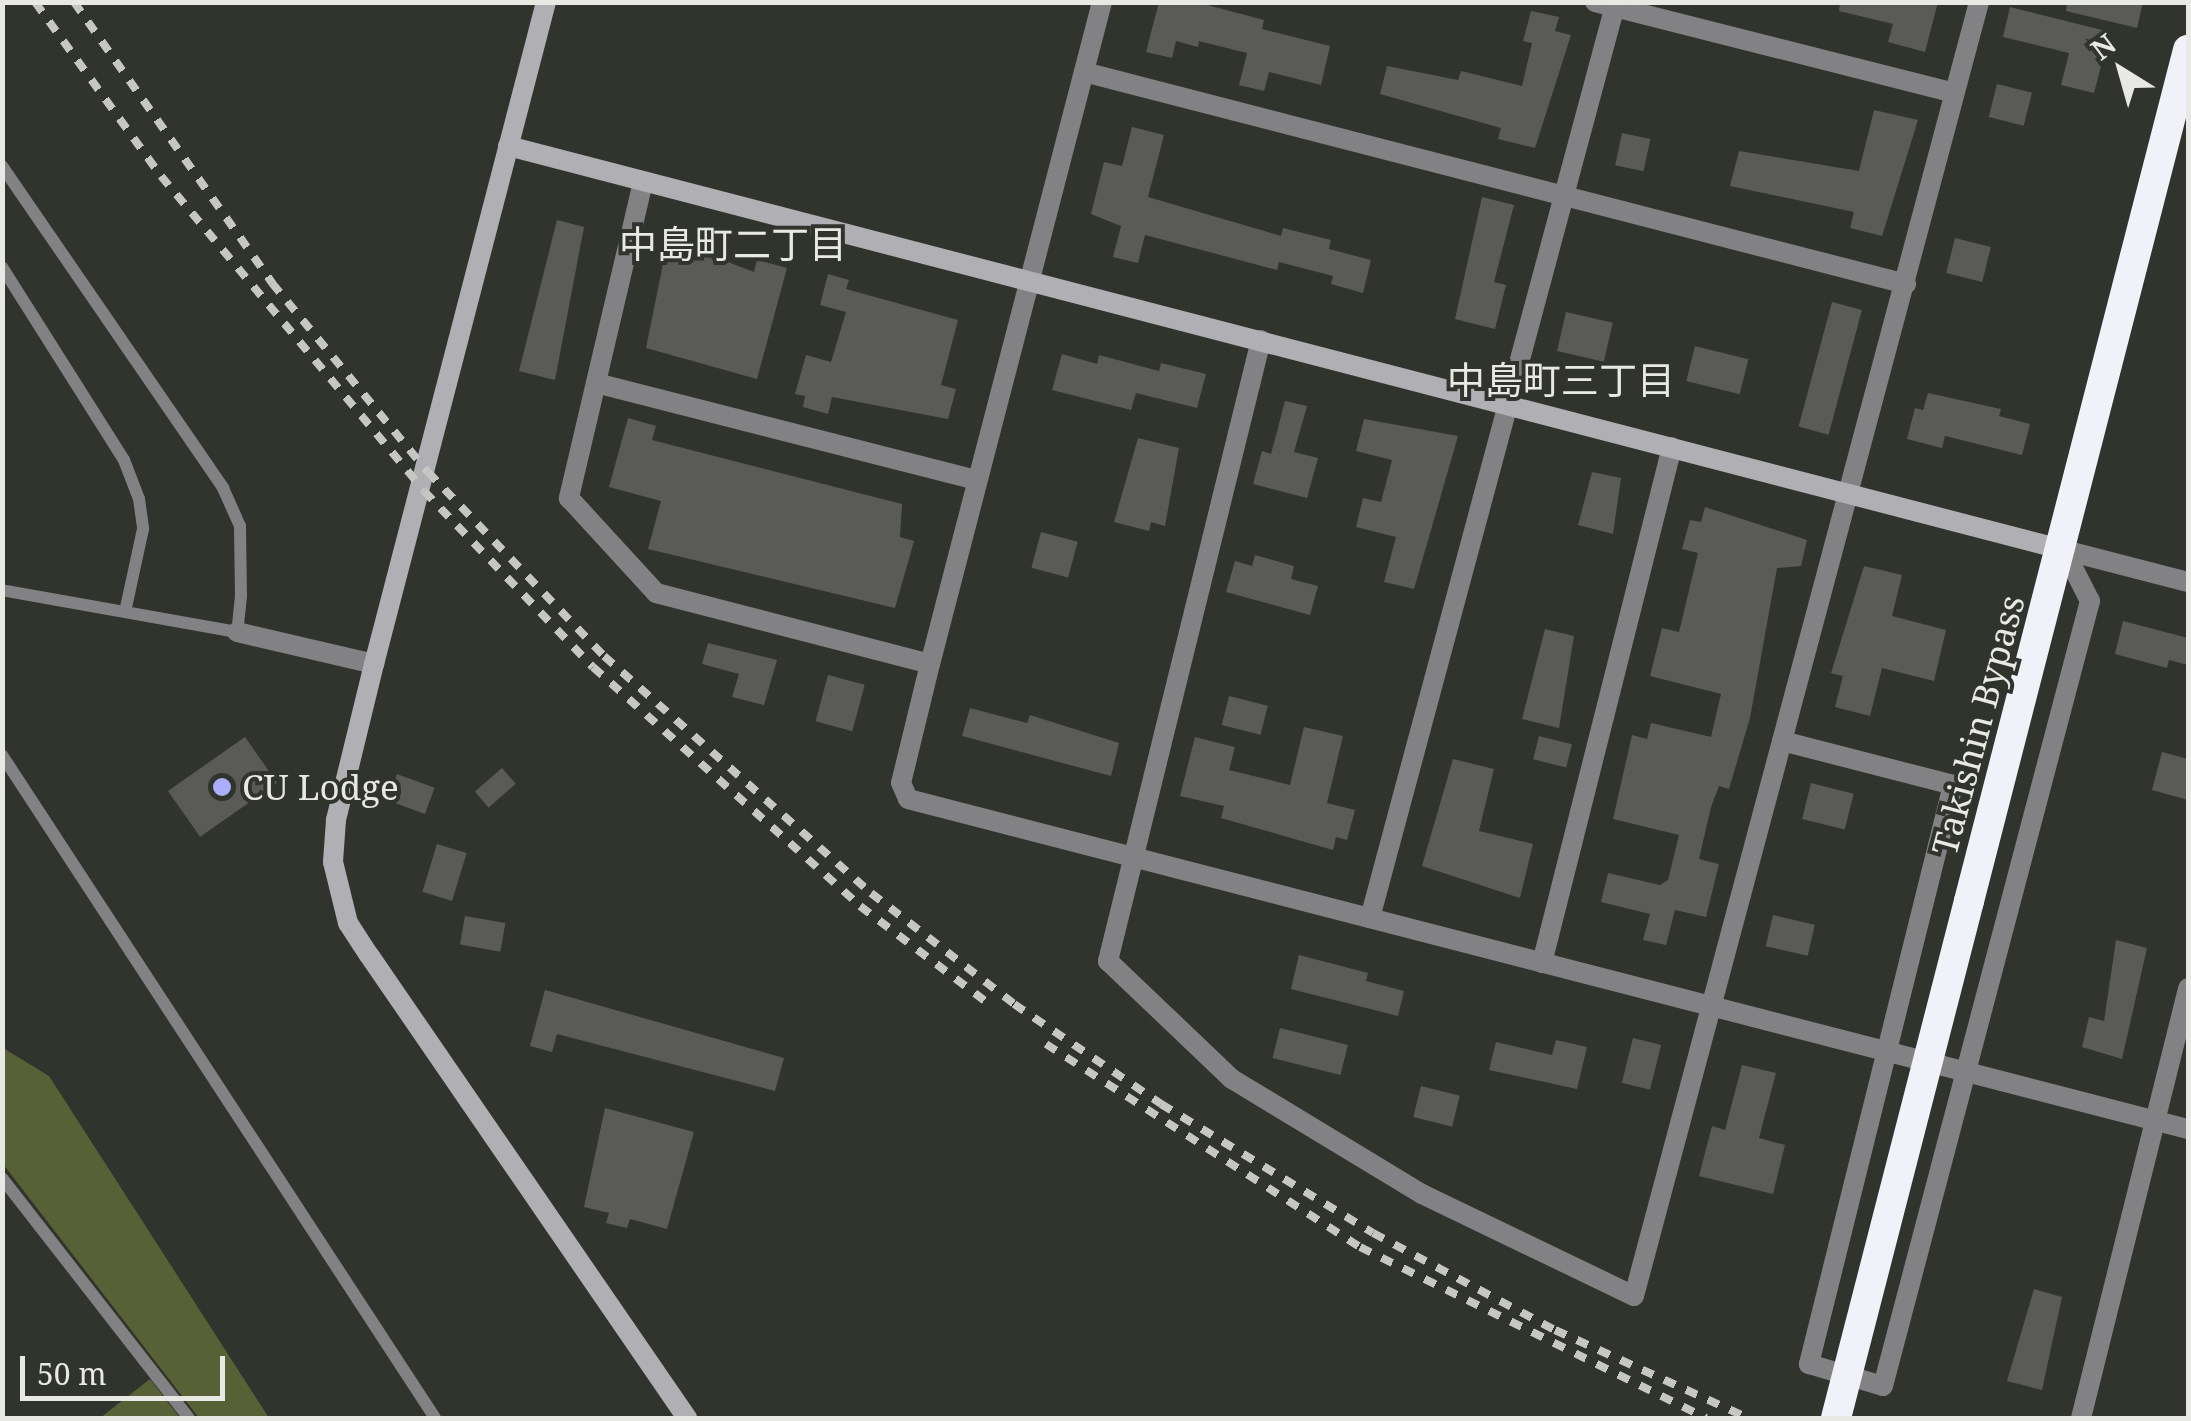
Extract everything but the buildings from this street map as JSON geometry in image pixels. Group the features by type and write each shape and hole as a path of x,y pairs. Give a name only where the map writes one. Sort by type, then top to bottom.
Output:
{"highway":[{"name":"Takishin Bypass","path":"1836,1418 2064,550 2188,50"}],"street":[{"path":"546,2 374,664 336,820 333,862 348,923 687,1418"},
{"path":"1102,2 930,664 901,783 908,798 2188,1129"},
{"path":"1261,340 1108,960 1232,1079 1422,1194 1634,1296 1979,2"},
{"path":"1370,918 1562,196 1608,4 1954,94"},
{"path":"1084,72 1906,284"},
{"path":"508,146 2188,582"},
{"path":"643,182 569,498 656,593 930,664"},
{"path":"596,382 977,480"},
{"path":"1542,963 1672,447"},
{"path":"1782,741 1952,785 1809,1364 1882,1386 2090,601 2064,550"},
{"path":"237,632 374,664"},
{"path":"2081,1418 2188,988"}],"lane":[{"path":"2,166 223,488 240,526 237,632 2,590"},
{"path":"2,267 124,460 139,499 143,529 125,612"},
{"path":"2,755 434,1418"},
{"path":"2,1178 189,1418"}],"green space":[{"path":"3,1048 49,1076 269,1418 199,1418 3,1164"},
{"path":"150,1379 180,1418 100,1418"}],"railway":[{"path":"35,2 161,176 424,491 593,667 860,906 989,1004"},
{"path":"74,2 272,283 428,472 604,656 871,893 1014,1004 1161,1104 1373,1233 1555,1330 1748,1418"},
{"path":"1046,1044 1360,1247 1706,1418"}],"place":[{"name":"CU Lodge","path":"222,787"}],"district":[{"name":"中島町二丁目","path":"733,244"},
{"name":"中島町三丁目","path":"1561,380"}]}
